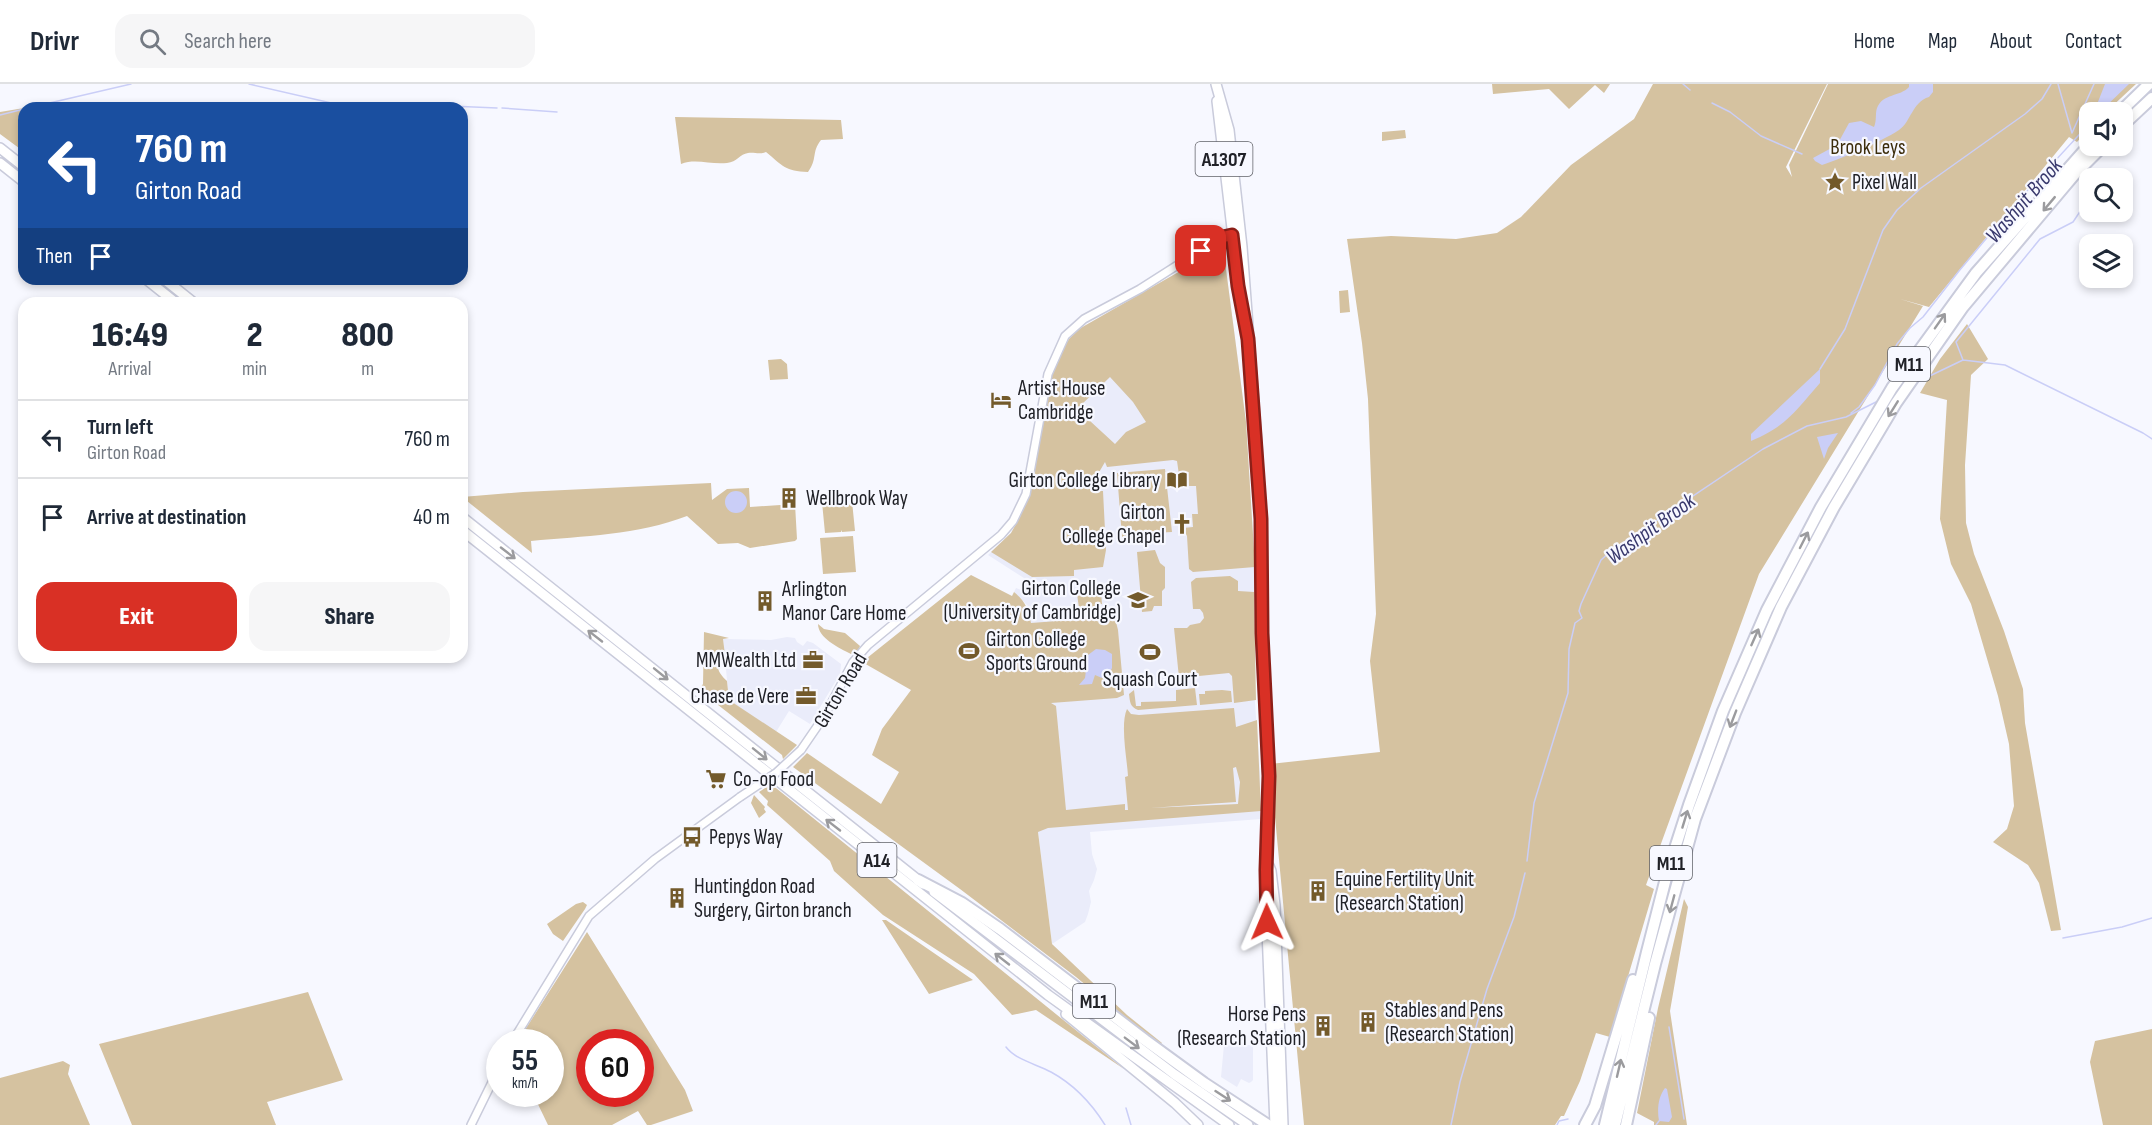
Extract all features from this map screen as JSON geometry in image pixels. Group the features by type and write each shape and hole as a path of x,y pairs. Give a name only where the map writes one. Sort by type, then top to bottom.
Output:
{"highway":[{"path":"2130,102 2148,84"},
{"path":"2133,116 2152,98"},
{"name":"M11","path":"1605,1125 1647,952 1685,816 1723,711 1767,610 1821,507 1892,388 1956,297 2079,156"},
{"name":"M11","path":"1615,1125 1655,964 1695,819 1766,636 1806,556 1896,404 1963,307 2074,175 2093,156"},
{"name":"M11","path":"918,880 962,903 1000,929 1153,1047 1268,1125"},
{"name":"M11","path":"1585,1125 1595,1106 1635,976 1647,952"},
{"name":"M11","path":"1626,1125 1655,988 1655,964"}],"main road":[{"name":"A1307","path":"1216,84 1229,130 1238,286 1248,339 1261,519 1262,644 1269,776 1267,864 1271,871 1278,1111 1275,1125"},
{"path":"0,148 18,162"},
{"path":"0,163 18,177"},
{"path":"154,285 168,297"},
{"path":"172,285 186,297"},
{"name":"A14","path":"468,522 918,880 1174,1074 1248,1125"},
{"name":"A14","path":"468,535 1048,995 1229,1125"},
{"name":"A14","path":"1048,995 1069,1017 1176,1103 1198,1125"},
{"name":"A1307","path":"1278,1111 1283,1125"}],"street":[{"name":"Girton Road","path":"521,1029 589,916 655,859 776,773 801,750 825,715 853,662 868,645 894,621 1001,535 1013,521 1026,494 1047,375 1065,336 1084,319 1140,289 1223,237 1236,234"},
{"path":"471,1125 486,1094"}],"shaded area":[{"name":"Girton College (University of Cambridge)","path":"1217,250 1224,254 1246,422 1255,567 1255,703 1261,819 1090,832 1092,854 1097,869 1089,891 1091,902 1088,914 1085,922 1052,944 1038,832 1030,623 1028,606 1014,592 1016,588 1021,590 1024,578 988,555 1011,533 1020,517 1032,484 1051,377 1069,339 1079,329"},
{"path":"795,638 803,646 807,641 813,643 841,664 840,674 810,724 789,711 776,732 729,700 723,639 771,640"},
{"path":"1224,1045 1253,1045 1253,1080 1251,1082 1241,1079 1237,1087 1221,1077"}],"green space":[{"path":"1492,84 1610,84 1604,93 1595,85 1569,109 1549,89 1493,94"},
{"name":"Brook Leys","path":"1653,84 1827,84 1786,167 1792,177 1789,165 1828,84 2136,84 2117,102 2079,102 2079,140 2077,142 2069,137 1929,307 1900,299 1923,306 1759,574 1646,885 1654,889 1610,1037 1596,1033 1580,1081 1564,1116 1561,1116 1555,1125 1304,1125 1270,764 1380,752 1370,661 1376,614 1368,399 1347,239 1391,236 1456,239 1497,233 1521,217 1571,165 1634,119"},
{"path":"18,109 18,147 0,134 0,112"},
{"path":"675,117 841,120 843,139 821,140 808,172 785,167 766,152 745,154 727,163 687,162 681,164"},
{"path":"1405,130 1406,138 1382,141 1382,132"},
{"path":"1217,250 1222,251 1246,422 1255,567 1193,572 1189,569 1187,536 1183,528 1193,527 1192,514 1198,514 1196,486 1189,486 1188,474 1179,475 1177,461 1173,460 1107,467 1105,462 1098,474 1100,491 1103,491 1106,550 1103,567 1074,570 1074,576 1032,577 991,552 1011,533 1020,517 1032,484 1051,377 1059,356 1069,339 1079,329","holes":["1110,377 1133,402 1146,422 1126,432 1115,444 1077,409"]},
{"path":"1348,290 1350,312 1340,313 1339,291"},
{"path":"1967,324 1988,359 1971,375 1965,465 1966,523 1974,554 2004,631 2023,689 2025,723 2061,930 2051,931 2039,883 2028,865 1993,842 2007,829 2014,806 2009,744 1998,696 1971,604 1951,564 1940,519 1947,400 1920,393 1940,359"},
{"path":"781,359 787,364 788,379 770,380 768,360"},
{"path":"1165,469 1172,532 1122,537 1117,473"},
{"path":"711,483 712,500 727,489 749,488 750,507 795,504 797,539 750,548 738,543 718,544 687,516 630,531 531,541 532,553 468,502 468,497"},
{"path":"839,500 840,502 852,501 855,531 842,532 841,530 841,532 825,533 822,502"},
{"path":"853,536 856,572 823,574 820,538"},
{"path":"1155,550 1160,563 1165,567 1162,606 1154,606 1152,611 1142,612 1137,552"},
{"path":"971,575 1012,596 1014,592 1026,606 1031,623 1110,617 1116,622 1118,630 1124,695 1117,698 1051,703 1056,706 1066,810 1125,804 1125,810 1128,810 1124,732 1127,709 1131,714 1139,715 1234,708 1236,727 1257,720 1261,811 1048,828 1038,832 1052,944 1127,1015 1162,1043 1159,1046 1076,977 793,767 807,753 881,804 899,772 872,755 882,729 911,690 862,662","holes":["1236,767 1240,782 1238,804 1150,808 1236,802 1233,768"]},
{"path":"1230,576 1238,581 1238,591 1254,592 1256,700 1234,703 1232,676 1229,673 1179,678 1174,628 1187,628 1200,623 1204,618 1200,609 1193,609 1191,582 1196,578"},
{"path":"1101,592 1102,604 1095,605 1096,614 1080,615 1077,594"},
{"path":"818,624 824,629 845,633 860,646 858,651 851,654 830,642 821,634"},
{"path":"704,632 729,638 723,639 725,655 721,658 718,668 727,681 729,700 797,745 783,759 782,755 699,690 703,684"},
{"path":"1195,688 1197,705 1138,710 1132,706 1129,694 1134,690 1136,706 1141,706 1141,702 1176,701 1176,690"},
{"path":"1205,691 1231,691 1232,702 1200,705 1199,694 1205,694"},
{"path":"771,784 1124,1069 1036,1010 1012,1015 974,974 883,915 834,871 830,861 767,805 768,801 759,792"},
{"path":"754,795 765,807 766,812 759,818 751,803"},
{"path":"1684,899 1688,907 1670,1011 1687,1125 1654,1125 1654,1122 1637,1113 1658,1008"},
{"path":"583,902 587,905 585,909 563,941 553,934 547,924 576,904"},
{"path":"882,920 886,920 973,980 929,994"},
{"path":"587,932 647,1029 576,1029 576,1107 654,1107 654,1040 685,1090 693,1111 651,1125 647,1125 638,1111 612,1125 548,1125 539,1107 564,1107 564,1029 526,1029"},
{"path":"308,992 343,1080 267,1102 276,1125 132,1125 99,1044"},
{"path":"2152,1029 2152,1125 2103,1125 2090,1062 2095,1041"},
{"path":"63,1061 70,1065 68,1074 90,1125 0,1125 0,1078"}],"water":[{"path":"1909,84 1933,84 1933,92 1919,103 1899,130 1872,145 1831,162 1822,165 1815,161 1813,158 1837,145 1849,123 1861,121 1874,127 1876,110 1880,103 1887,97 1905,90"},
{"path":"2105,84 2129,84 2110,102 2098,102"},
{"path":"1820,369 1820,383 1797,410 1782,424 1751,441 1751,434"},
{"path":"1838,433 1828,448 1824,459 1817,437"},
{"path":"736,491 744,494 747,502 744,510 736,513 728,510 725,502 728,494"},
{"path":"1096,649 1112,654 1112,668 1109,674 1102,678 1095,675 1092,684 1079,685 1085,678 1088,655"},
{"path":"1665,1088 1672,1117 1669,1122 1659,1121 1658,1117 1659,1099"}],"waterway":[{"path":"54,102 131,84"},
{"path":"249,84 327,102"},
{"path":"1683,84 1690,90"},
{"path":"1820,369 1845,329 1883,230 1897,210 1921,188 2025,114 2042,99 2051,84"},
{"path":"2058,84 2072,133 2094,84"},
{"path":"1712,103 1730,112 1761,136 1802,154"},
{"path":"468,107 497,108"},
{"path":"502,108 557,112"},
{"path":"0,115 18,110"},
{"name":"Washpit Brook","path":"1851,413 1859,407 1875,385 1897,344 1910,328 1923,317 2017,202 2079,135"},
{"path":"2079,213 2073,222 2040,239 1956,342 1963,360 2005,365 2152,439"},
{"name":"Washpit Brook","path":"1915,383 1963,360"},
{"name":"Washpit Brook","path":"1527,861 1534,803 1568,693 1569,649 1575,623 1582,618 1579,611 1581,604 1601,560 1763,449 1807,426 1846,417 1878,401"},
{"name":"Washpit Brook","path":"1451,1125 1460,1082 1487,989 1514,917 1525,873"},
{"path":"2063,938 2122,927 2152,918"},
{"path":"1669,1027 1684,1119"},
{"path":"1006,1047 1021,1059 1067,1082 1088,1102 1105,1125"},
{"path":"1126,1108 1131,1125"},
{"path":"1557,1125 1559,1121 1568,1119"},
{"path":"1656,1125 1659,1121"}],"place":[{"name":"Pixel Wall","path":"1835,182"},
{"name":"Artist House Cambridge","path":"1001,400"},
{"name":"Girton College Library","path":"1177,480"},
{"name":"Wellbrook Way","path":"789,498"},
{"name":"Girton College Chapel","path":"1182,524"},
{"name":"Girton College (University of Cambridge)","path":"1138,600"},
{"name":"Arlington Manor Care Home","path":"765,601"},
{"name":"Girton College Sports Ground","path":"969,651"},
{"name":"Squash Court","path":"1150,652"},
{"name":"MMWealth Ltd","path":"813,660"},
{"name":"Chase de Vere","path":"806,696"},
{"name":"Co-op Food","path":"716,779"},
{"name":"Pepys Way","path":"692,837"},
{"name":"Equine Fertility Unit (Research Station)","path":"1318,891"},
{"name":"Huntingdon Road Surgery, Girton branch","path":"677,898"},
{"name":"Stables and Pens (Research Station)","path":"1368,1022"},
{"name":"Horse Pens (Research Station)","path":"1323,1026"}],"route":[{"path":"1201,251 1223,237 1232,235 1238,286 1248,339 1261,519 1264,702 1269,776 1267,922"}]}
